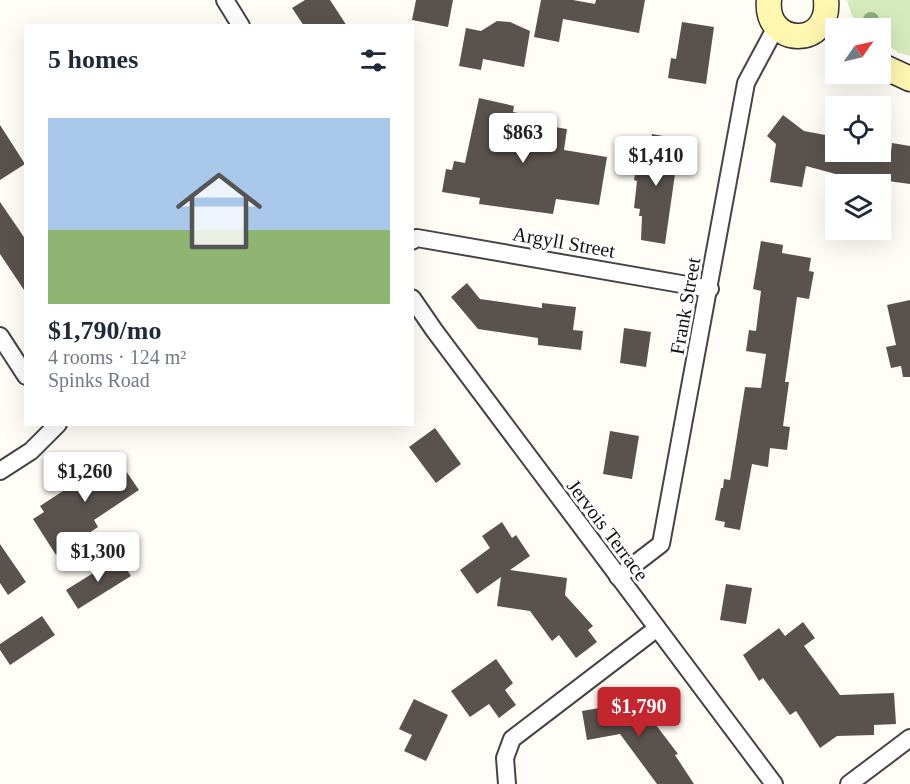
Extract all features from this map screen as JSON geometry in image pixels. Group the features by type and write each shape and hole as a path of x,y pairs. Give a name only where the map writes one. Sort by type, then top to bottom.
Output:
{"street":[{"path":"225,0 240,24"},
{"path":"769,0 769,10 776,27 793,36 825,32"},
{"path":"825,18 826,0"},
{"name":"Frank Street","path":"618,577 661,544 710,289 746,83 776,27"},
{"path":"891,70 910,79"},
{"name":"Argyll Street","path":"414,240 417,238 710,289"},
{"name":"Jervois Terrace","path":"414,301 656,629 774,784"},
{"path":"0,336 24,373"},
{"path":"0,471 31,451 56,426"},
{"path":"507,784 505,758 512,739 656,629"},
{"path":"849,784 910,738"}],"green space":[{"path":"847,0 910,0 910,56 899,53 891,47 891,18 853,18"}],"building":[{"path":"305,0 330,0 346,24 303,24 292,8"},
{"path":"416,0 453,0 448,27 412,20"},
{"path":"541,0 573,0 595,4 596,0 645,0 639,33 563,19 559,42 534,37"},
{"path":"497,21 510,22 530,31 524,67 483,59 481,70 459,66 466,28 481,31"},
{"path":"682,22 714,27 706,84 668,78 671,58 676,59"},
{"path":"479,98 514,106 513,112 523,114 522,122 567,129 564,150 607,157 599,205 556,199 553,214 479,204 480,198 442,192 446,169 452,170 454,161 465,163"},
{"path":"783,115 804,131 825,135 825,162 891,162 892,143 910,146 910,184 891,181 891,174 836,174 806,166 802,187 770,182 776,144 767,136"},
{"path":"0,125 24,165 0,180"},
{"path":"652,134 680,139 665,244 641,240 642,216 639,216 640,209 634,208 637,181 634,180 639,154 649,155"},
{"path":"0,202 24,237 24,290 0,254"},
{"path":"761,241 783,245 782,253 811,258 809,271 814,272 809,299 797,297 785,382 789,382 783,426 790,427 787,450 770,448 768,467 752,464 740,530 724,527 725,522 715,520 724,479 730,480 745,387 761,388 766,354 746,351 749,330 756,331 761,291 753,289"},
{"path":"467,283 480,299 542,308 542,303 576,307 573,330 583,331 581,350 538,345 538,338 478,329 451,297"},
{"path":"910,300 910,377 903,377 901,366 891,368 886,347 896,345 887,305"},
{"path":"624,328 651,332 646,367 620,363"},
{"path":"435,428 461,464 436,483 409,447"},
{"path":"610,431 639,436 632,479 603,474"},
{"path":"101,454 106,461 115,455 139,490 94,520 98,527 56,555 33,519 44,512 40,506 89,474 84,466"},
{"path":"502,522 512,538 516,535 530,556 510,570 567,578 565,595 593,626 588,630 597,642 576,658 559,635 552,641 530,611 497,606 501,577 477,594 460,570 490,548 482,536"},
{"path":"0,544 26,582 8,595 0,583"},
{"path":"119,557 131,576 78,609 66,590"},
{"path":"726,584 752,588 746,624 720,620"},
{"path":"42,616 55,635 10,665 0,650 0,644"},
{"path":"803,622 815,638 804,646 840,695 894,693 896,724 874,725 874,735 837,736 820,748 796,711 790,715 763,678 759,681 743,655 779,628 785,636"},
{"path":"496,659 513,683 505,690 516,705 499,718 489,704 470,717 451,691"},
{"path":"414,699 448,715 426,761 404,751 412,735 399,729"},
{"path":"651,699 656,725 678,754 675,755 694,784 657,784 620,734 587,740 582,711"}]}
